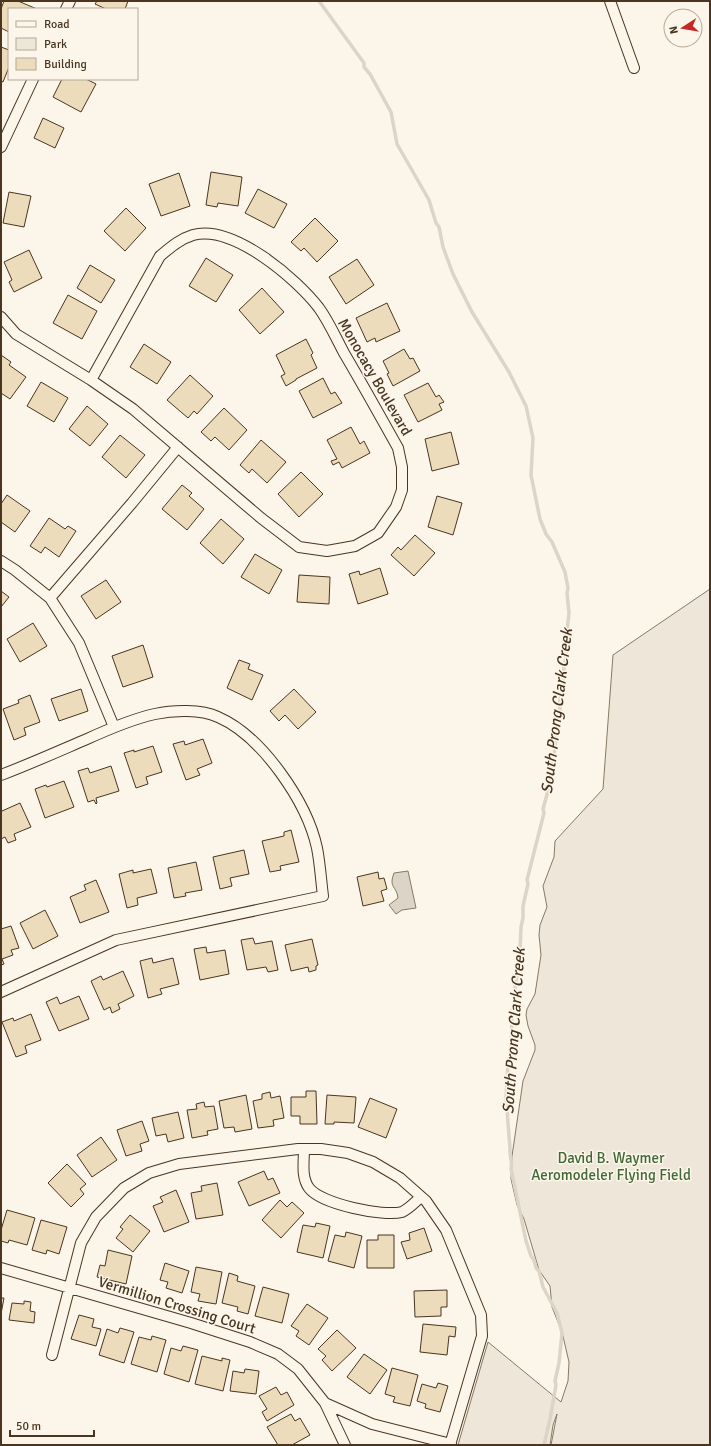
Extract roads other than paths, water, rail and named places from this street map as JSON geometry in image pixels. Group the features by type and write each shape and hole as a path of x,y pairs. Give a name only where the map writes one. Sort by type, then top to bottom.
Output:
{"street":[{"path":"610,1 634,68"},
{"path":"1,147 33,80"},
{"name":"Monocacy Boulevard","path":"1,317 16,334 91,380 133,409 261,518 299,547 327,551 354,546 378,533 396,507 402,490 402,467 398,448 319,308 297,284 280,269 238,242 214,234 194,235 175,244 160,256 91,380"},
{"path":"50,598 178,447"},
{"path":"1,562 15,570 50,598 79,643 114,727"},
{"path":"1,775 114,727 156,714 194,711 217,716 239,729 262,749 289,785 307,817 317,847 323,896 116,940 1,992"},
{"path":"304,1149 303,1174 310,1188 320,1196 332,1202 371,1212 397,1212 403,1211 410,1207 421,1197"},
{"path":"52,1355 81,1243 96,1217 124,1188 149,1173 179,1164 304,1149 321,1149 348,1153 373,1162 400,1178 426,1201 446,1230 481,1315 482,1336 450,1445"},
{"name":"Vermillion Crossing Court","path":"1,1268 191,1323 250,1342 278,1354 298,1369 325,1403 346,1445"},
{"name":"Vermillion Crossing Court","path":"325,1403 372,1424 450,1445"}],"waterway":[{"name":"South Prong Clark Creek","path":"319,1 364,63 364,67 370,74 391,112 397,144 429,200 453,274 472,312 509,372 526,406 533,438 531,475 540,519 565,572 568,588 569,613 566,658 559,705 560,709 549,787 527,880 528,884 523,906 518,961 519,965 512,1012 511,1056 508,1064 506,1098 512,1163 511,1169 526,1241 536,1268 539,1271 543,1287 557,1313 562,1333 559,1363 555,1381 556,1385 544,1445"}],"park label":[{"name":"David B. Waymer Aeromodeler Flying Field","path":"611,1166"}]}
